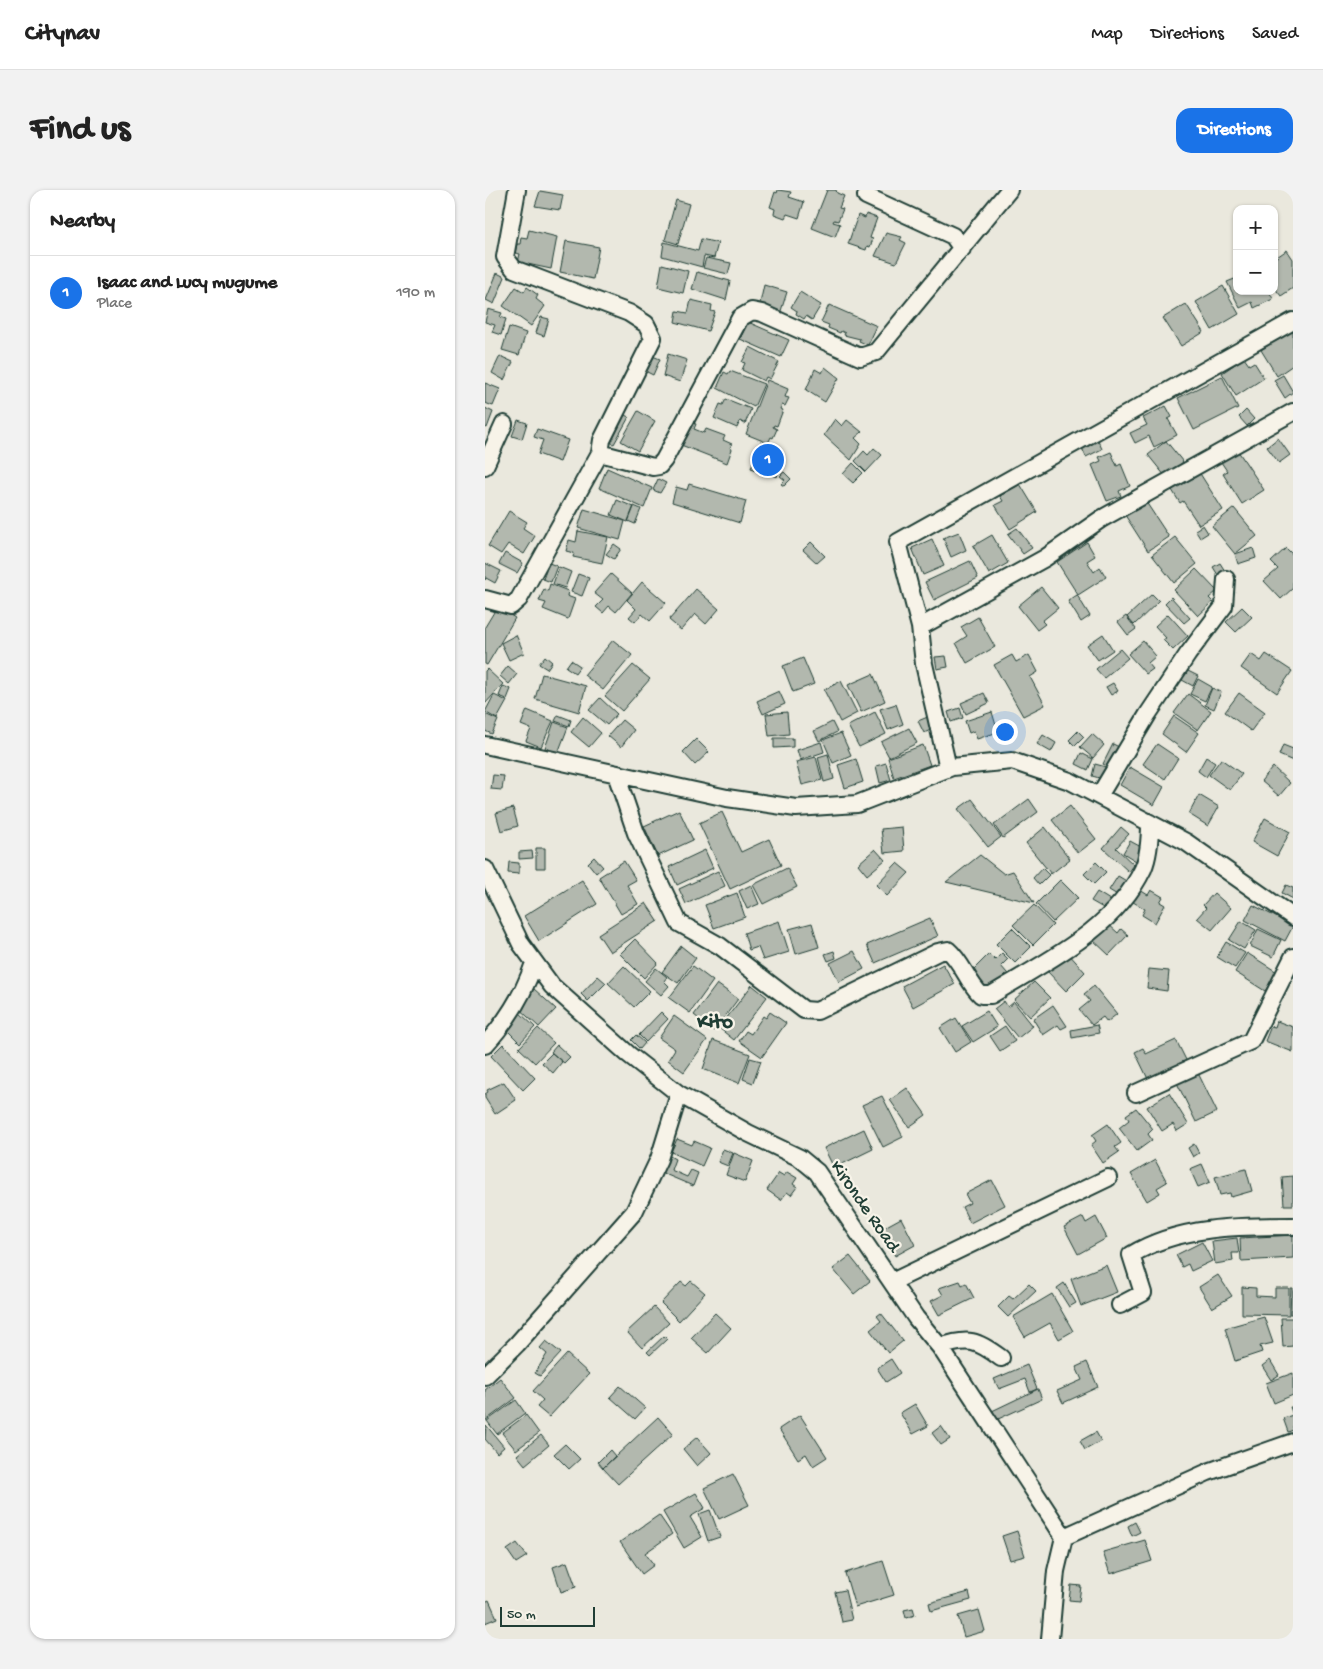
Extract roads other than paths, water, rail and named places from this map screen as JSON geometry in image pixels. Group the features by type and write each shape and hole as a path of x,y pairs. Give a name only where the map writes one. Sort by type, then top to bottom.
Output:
{"street":[{"path":"485,599 511,606 519,599 600,453 602,440 653,338 646,324 629,313 514,269 505,257 517,190"},
{"path":"600,453 653,467 659,466 665,460 740,318 746,313 752,311 762,313 860,357 876,352 1009,190"},
{"path":"866,196 953,236 962,249"},
{"path":"948,768 924,664 920,627 899,542 1293,320"},
{"path":"920,627 1045,558 1101,519 1293,412"},
{"path":"485,466 504,424"},
{"path":"1099,796 1158,699 1224,606 1226,579"},
{"path":"485,745 727,798 796,808 857,804 948,768 1012,760 1070,781 1186,842 1293,917"},
{"path":"616,774 637,833 679,923 720,946 804,1010 817,1011 938,952 948,950 958,958 974,988 981,995 991,995 1061,952 1092,931 1111,914 1143,868 1149,840 1150,823"},
{"name":"Kironde Road","path":"485,869 521,944 552,986 628,1054 679,1094 748,1133 800,1158 817,1172 916,1318 940,1347 1064,1537"},
{"path":"1137,1093 1251,1041 1293,957"},
{"path":"485,1045 518,1001 528,983 534,963"},
{"path":"485,1376 517,1344 634,1212 649,1184 659,1159 679,1094"},
{"path":"892,1282 1107,1178"},
{"path":"1120,1305 1143,1293 1131,1255 1159,1240 1204,1230 1293,1226"},
{"path":"940,1347 961,1340 979,1344 1001,1358"},
{"path":"1050,1639 1056,1571 1064,1537 1208,1472 1293,1442"}],"place":[{"name":"Isaac and Lucy mugume","path":"768,460"}],"district":[{"name":"Kito","path":"715,1023"}]}
